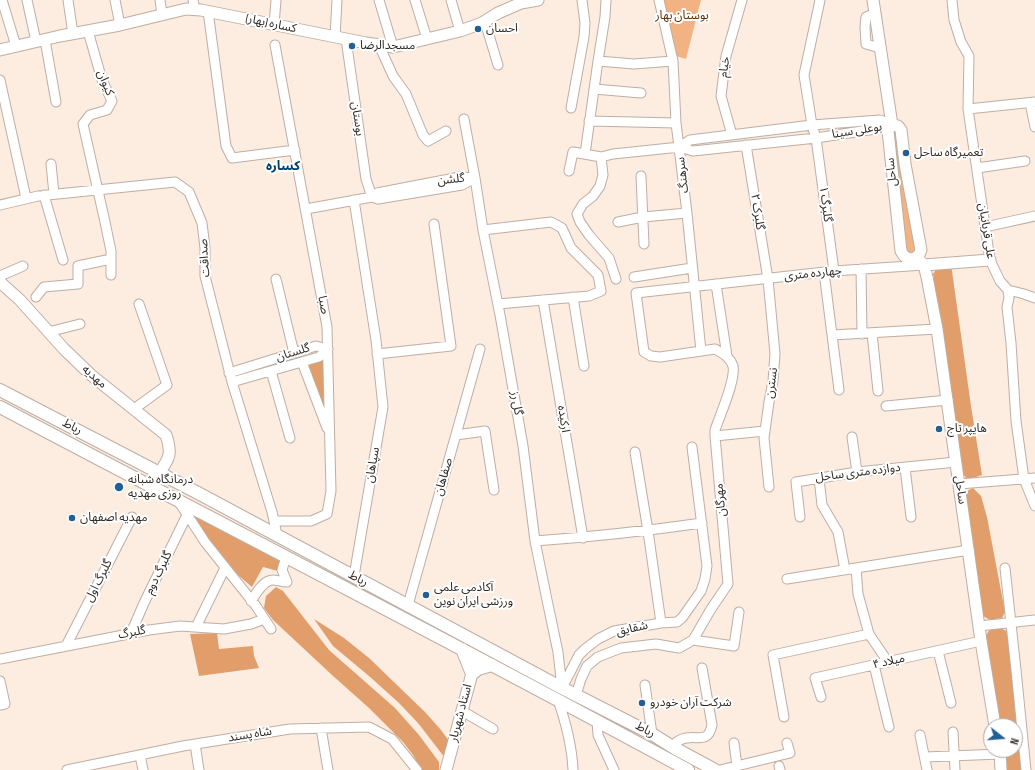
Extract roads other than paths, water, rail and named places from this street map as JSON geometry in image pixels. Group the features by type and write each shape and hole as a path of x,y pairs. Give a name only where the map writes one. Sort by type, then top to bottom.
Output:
{"main road":[{"name":"رباط","path":"0,390 354,576 562,688 652,734 715,770"},
{"name":"رباط","path":"0,407 179,502 476,656 688,770"},
{"path":"26,421 33,407"},
{"path":"476,656 480,644"},
{"path":"462,649 472,674 478,669 492,665"}],"street":[{"path":"2,0 16,46"},
{"path":"27,0 41,41 56,102"},
{"path":"68,0 73,34"},
{"path":"115,0 120,25"},
{"path":"160,0 162,14"},
{"path":"274,25 276,0"},
{"path":"334,37 338,0"},
{"path":"379,0 394,47"},
{"path":"415,0 426,39"},
{"path":"451,0 460,31"},
{"name":"کساره (بهار)","path":"0,50 120,25 186,9 194,5 208,11 274,25 394,47 460,31 484,22 513,3 537,0"},
{"path":"570,108 584,37 585,23 582,0"},
{"path":"585,154 605,17 606,0"},
{"name":"سرهنگ","path":"659,0 672,61 676,123 680,147 701,351"},
{"name":"خیام","path":"732,135 721,96 726,56 742,0"},
{"name":"گلبرگ ۱","path":"820,0 804,75 812,126 816,138 829,272 832,335 839,390"},
{"name":"ساحل","path":"873,0 892,125 889,127 888,131 902,251 907,258 920,261"},
{"name":"علی قربانیان","path":"952,0 954,20 961,42 969,56 968,109 990,260 1000,281 1008,290"},
{"path":"208,11 226,146 232,158 295,150"},
{"path":"484,22 498,65"},
{"name":"کیوان","path":"88,31 102,80 112,101 107,110 90,115 83,124 98,190"},
{"name":"بوستان","path":"346,39 366,179 372,198"},
{"name":"صبا","path":"274,521 310,521 327,514 331,491 327,327 276,45"},
{"path":"379,45 393,76 406,94 423,135 428,141 446,131"},
{"path":"598,61 634,64 672,61"},
{"path":"0,80 26,198"},
{"path":"594,89 641,93"},
{"path":"968,109 1032,103 1035,127"},
{"name":"گل رز","path":"464,119 523,446 535,541 558,652 562,688"},
{"name":"بوعلی سینا","path":"680,147 690,140 812,126 880,120 892,125"},
{"path":"589,121 676,123"},
{"name":"بوعلی سینا","path":"569,171 573,152 601,157 614,154 680,147 693,152 816,138 882,128 892,125"},
{"name":"ساحل","path":"892,125 898,126 901,130 905,164 921,250 919,256 927,277 937,329 981,641 994,718"},
{"name":"گلبرک ۲","path":"746,145 768,279"},
{"path":"601,157 603,175 600,186 583,204 577,214 580,222 589,235 608,258 616,279"},
{"path":"977,168 1025,161"},
{"path":"51,164 54,194"},
{"path":"641,176 644,244"},
{"name":"گلشن","path":"306,208 372,198 377,193 426,183 460,177 475,178"},
{"name":"صداقت","path":"0,205 44,195 175,182 189,192 202,223 205,248 204,276 230,377 272,512 276,535"},
{"path":"98,190 108,236 111,259 111,276"},
{"path":"44,195 63,260"},
{"name":"سپاهان","path":"354,200 376,340 383,407 354,576"},
{"path":"618,222 643,217 687,214"},
{"path":"985,227 1035,216"},
{"path":"483,230 551,222 562,228 571,248 598,275 601,291 589,296 498,304"},
{"path":"377,354 451,346 434,224"},
{"path":"36,297 44,288 78,284 78,266 111,259"},
{"name":"چهارده متری","path":"701,351 660,357 651,356 644,352 636,293 861,269 920,261 990,260"},
{"path":"0,276 23,266"},
{"path":"634,277 692,268"},
{"path":"861,269 862,334"},
{"path":"276,279 294,353"},
{"name":"نسترن","path":"768,279 776,354 764,438 769,487"},
{"name":"مهدیه","path":"0,282 20,300 64,349 91,375 166,435 170,455 159,473"},
{"name":"مهرگان","path":"693,640 728,584 715,430 733,378 732,365 727,356 716,284"},
{"path":"1035,298 1008,290 1009,298 1007,307 1016,421 1024,479 1035,506"},
{"path":"573,297 584,366"},
{"name":"ارکیده","path":"544,300 583,538"},
{"path":"134,409 167,385 139,304"},
{"path":"48,332 80,324"},
{"path":"832,335 937,329"},
{"path":"872,333 878,391"},
{"name":"گلستان","path":"230,377 316,346 328,349"},
{"name":"گلستان","path":"230,377 271,371 319,357 328,349"},
{"path":"701,351 715,349 727,356"},
{"name":"صفاهان","path":"408,605 480,350"},
{"path":"302,362 330,434"},
{"path":"271,371 290,438"},
{"path":"886,406 948,400"},
{"path":"456,435 485,431 494,490"},
{"path":"715,436 765,431"},
{"path":"852,436 857,472"},
{"path":"661,623 677,622 682,618 701,591 705,579 707,566 692,447"},
{"name":"شقایق","path":"562,688 579,655 598,639 614,631 661,623 635,452"},
{"name":"دوازده متری ساحل","path":"800,517 796,482 857,472 956,462"},
{"path":"905,468 911,518"},
{"path":"819,478 822,505 838,532 845,570"},
{"path":"960,484 1035,478"},
{"path":"179,502 205,542 271,629"},
{"name":"گلبرگ دوم","path":"132,633 144,603 187,515"},
{"name":"گلبرگ اول","path":"66,646 132,517"},
{"path":"535,541 583,538 648,531 702,523"},
{"path":"787,579 969,550"},
{"path":"251,601 267,582 273,580 287,582 282,570 286,557"},
{"path":"196,627 225,568"},
{"path":"856,568 858,594 869,634 888,662"},
{"path":"1005,568 1026,770"},
{"path":"576,695 587,666 598,657 621,648 656,644 679,648 693,640 734,646 739,612"},
{"name":"گلبرگ","path":"0,659 149,630 180,626 224,629 251,624 264,618"},
{"path":"979,626 1035,620"},
{"path":"784,717 773,655 869,634"},
{"name":"میلاد ۴","path":"821,697 815,678 981,641"},
{"path":"938,650 951,703"},
{"name":"استاد شهریار","path":"446,770 476,656"},
{"path":"874,665 889,727"},
{"path":"672,746 678,740 706,736 710,732 712,725 702,668"},
{"path":"0,680 5,704 0,705"},
{"path":"645,685 652,734"},
{"path":"558,700 568,733 573,770"},
{"path":"462,711 493,729"},
{"path":"596,721 598,735 614,770"},
{"name":"شاه پسند","path":"67,770 92,768 140,755 195,744 290,729 369,727 392,739 417,770"},
{"path":"321,728 328,770"},
{"path":"953,732 955,770"},
{"path":"920,735 927,770"},
{"path":"734,743 737,766"},
{"path":"720,770 790,753 787,743"},
{"path":"195,744 199,770"},
{"path":"925,757 983,754"},
{"path":"140,755 143,770"},
{"path":"1000,758 1001,770"}],"place":[{"name":"احسان","path":"478,29"},
{"name":"مسجدالرضا","path":"352,46"},
{"name":"تعمیرگاه ساحل","path":"906,153"},
{"name":"هایپر تاج","path":"939,429"},
{"name":"درمانگاه شبانه روزی مهدیه","path":"119,487"},
{"name":"مهدیه اصفهان","path":"72,518"},
{"name":"آکادمی علمی ورزشی ایران نوین","path":"426,595"},
{"name":"شرکت آران خودرو","path":"642,703"}],"district":[{"name":"کساره","path":"283,167"}],"park label":[{"name":"بوستان بهار","path":"682,16"}]}
